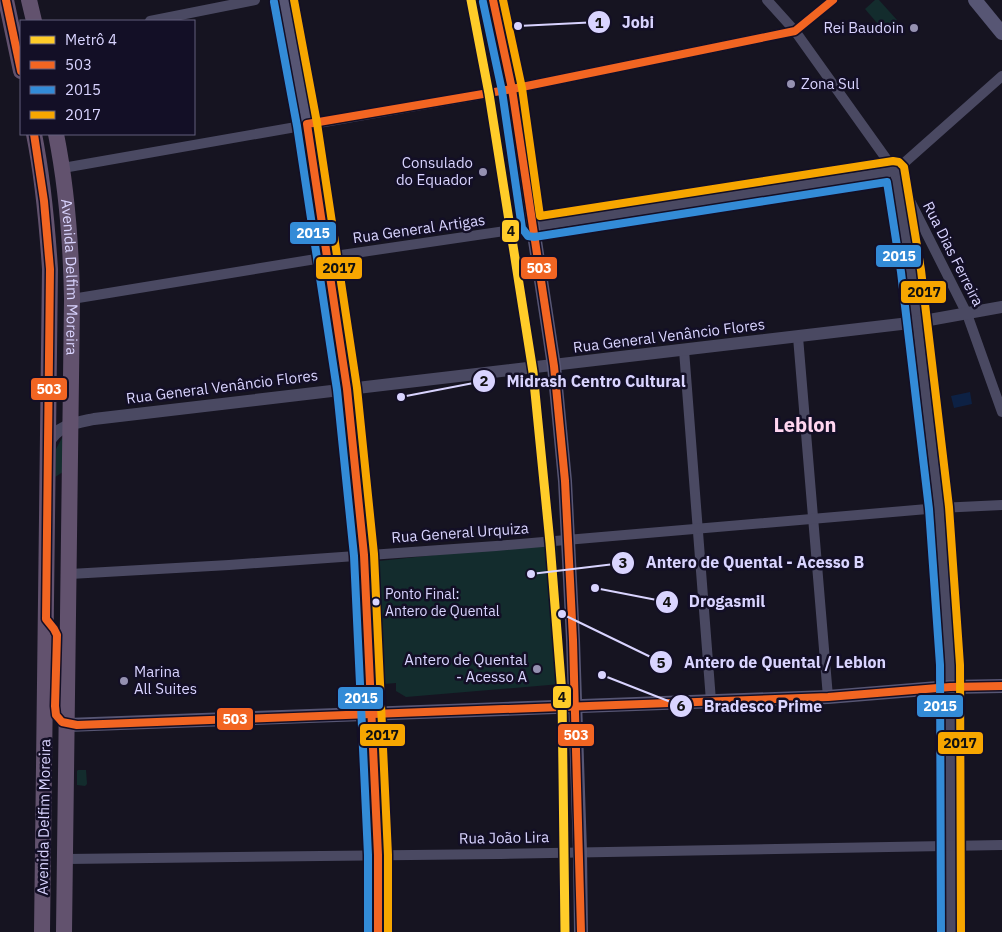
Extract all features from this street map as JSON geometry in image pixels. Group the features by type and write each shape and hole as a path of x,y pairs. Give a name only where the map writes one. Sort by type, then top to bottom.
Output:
{"highway":[{"path":"6,0 20,66"},
{"path":"29,0 34,20"},
{"name":"Avenida Delfim Moreira","path":"34,135 41,170 50,269 42,932"},
{"name":"Avenida Delfim Moreira","path":"56,135 63,168 70,236 72,298 72,424 64,932"},
{"path":"46,619 57,634 57,717 67,725"}],"main road":[{"path":"284,0 308,124 328,257 347,389 364,555 378,855 378,932"},
{"path":"493,0 512,89 554,366 569,539 582,932"},
{"path":"975,0 1002,33"},
{"path":"67,725 828,697 950,687 1002,686"}],"street":[{"path":"155,20 255,0"},
{"name":"Rua Dias Ferreira","path":"767,0 795,31 895,171 967,314 1002,412"},
{"path":"63,168 512,89 795,31 833,0"},
{"path":"950,932 950,687 939,508 918,322 904,219 895,171 1002,76"},
{"name":"Rua General Artigas","path":"72,298 895,171"},
{"name":"Rua General Venâncio Flores","path":"49,442 52,436 59,430 72,424 104,418 798,337 918,322 1002,306"},
{"path":"798,337 828,697"},
{"path":"684,350 711,701"},
{"name":"Rua General Urquiza","path":"70,574 229,566 939,508 1002,505"},
{"name":"Rua João Lira","path":"66,858 1002,845"}],"green space":[{"path":"875,0 879,0 897,20 884,31 865,9"},
{"path":"63,436 63,472 55,477 56,449"},
{"path":"557,542 561,684 406,697 396,691 396,683 384,684 379,561"},
{"path":"78,770 86,770 87,784 85,786 77,785"}],"water":[{"path":"970,392 972,404 954,408 951,396"}],"metro line":[{"name":"4","path":"471,0 489,94 533,372 550,543 562,694 565,932"}],"transit line":[{"name":"503","path":"6,0 20,66"},
{"name":"2017","path":"294,0 317,123 357,388 374,554 388,855 388,932"},
{"name":"503","path":"493,0 512,89 554,366 565,481 573,640 581,932"},
{"name":"2017","path":"503,0 522,88 540,216 893,161 899,162 904,167 921,270 949,507 960,665 961,932"},
{"name":"503","path":"378,932 378,855 364,555 347,389 307,124 512,89 795,31 833,0"},
{"name":"2015","path":"274,2 297,126 337,390 354,556 368,855 368,932"},
{"name":"2015","path":"483,2 502,91 522,228 528,236 534,237 887,182 901,272 929,509 940,665 941,932"},
{"name":"503","path":"34,135 44,201 50,269 46,619 57,635 55,706 56,715 62,722 77,725 828,697 950,687 1002,686"}],"place":[{"name":"Jobi","path":"518,26"},
{"name":"Rei Baudoin","path":"914,28"},
{"name":"Zona Sul","path":"791,84"},
{"name":"Consulado do Equador","path":"483,172"},
{"name":"Midrash Centro Cultural","path":"401,397"},
{"name":"Antero de Quental - Acesso B","path":"531,574"},
{"name":"Drogasmil","path":"595,588"},
{"name":"Ponto Final: Antero de Quental","path":"376,602"},
{"name":"Antero de Quental / Leblon","path":"562,614"},
{"name":"Antero de Quental - Acesso A","path":"537,669"},
{"name":"Bradesco Prime","path":"602,675"},
{"name":"Marina All Suites","path":"124,681"}],"district":[{"name":"Leblon","path":"805,425"}]}
